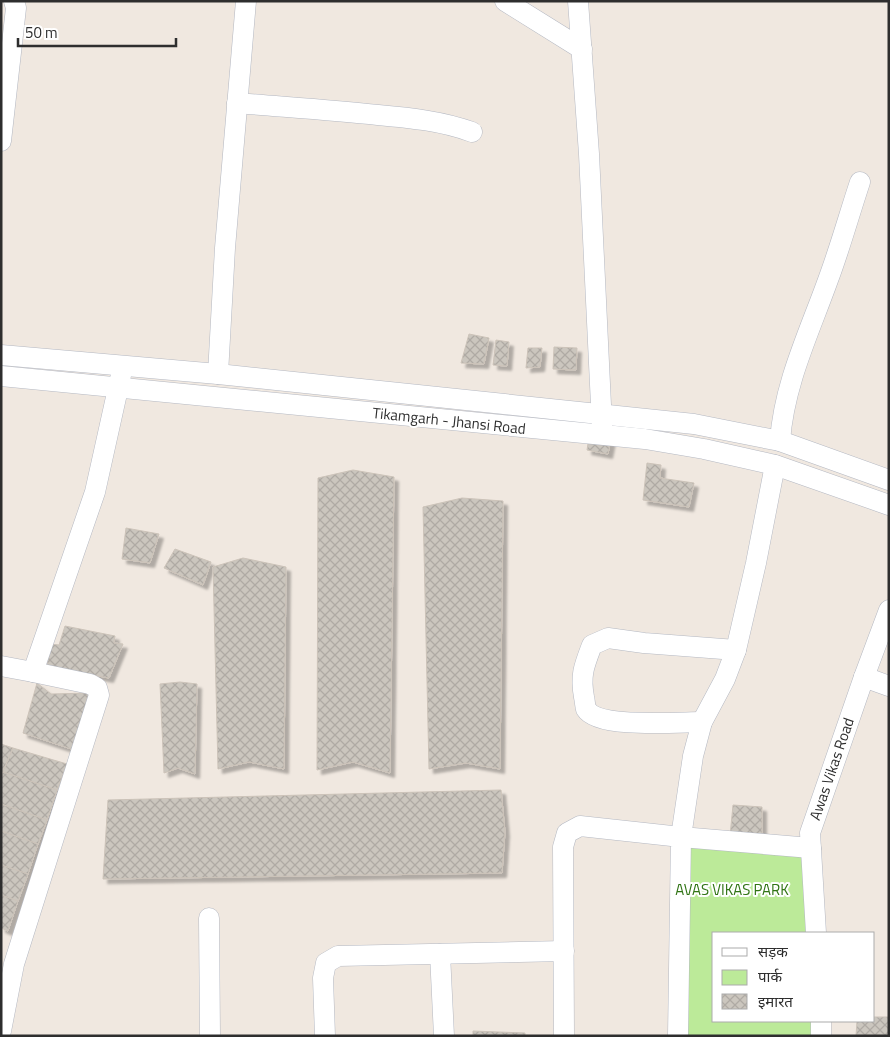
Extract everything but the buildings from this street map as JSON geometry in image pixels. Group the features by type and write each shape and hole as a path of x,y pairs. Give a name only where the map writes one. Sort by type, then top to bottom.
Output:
{"street":[{"path":"1,141 16,8 14,1"},
{"path":"218,374 225,248 246,1"},
{"path":"505,1 582,49"},
{"path":"578,1 589,154 602,435"},
{"path":"237,103 418,119 443,123 472,132"},
{"path":"780,441 781,420 787,394 829,279 860,182"},
{"path":"1,355 218,374 694,424 780,441 889,480"},
{"path":"33,672 95,492 123,366"},
{"name":"Tikamgarh - Jhansi Road","path":"1,376 645,440 704,449 775,465 889,505"},
{"path":"295,405 297,382"},
{"path":"678,1036 681,837 693,756 702,722 725,679 736,650 756,563 775,465"},
{"name":"Awas Vikas Road","path":"816,932 810,833 889,610"},
{"path":"702,722 618,722 597,718 586,709 583,689 582,670 592,646 608,638 644,643 736,650"},
{"path":"1,666 90,684 97,688 99,695 14,964 5,985 1,1032"},
{"path":"864,677 889,686"},
{"path":"564,1036 563,847 567,833 580,826 811,848"},
{"path":"209,918 210,1036"},
{"path":"325,1036 323,978 326,963 338,956 564,951"},
{"path":"440,954 444,1036"},
{"path":"821,1022 821,1036"}],"green space":[{"name":"AVAS VIKAS PARK","path":"686,844 805,852 810,932 712,932 712,1022 816,1022 817,1036 687,1036"}]}
